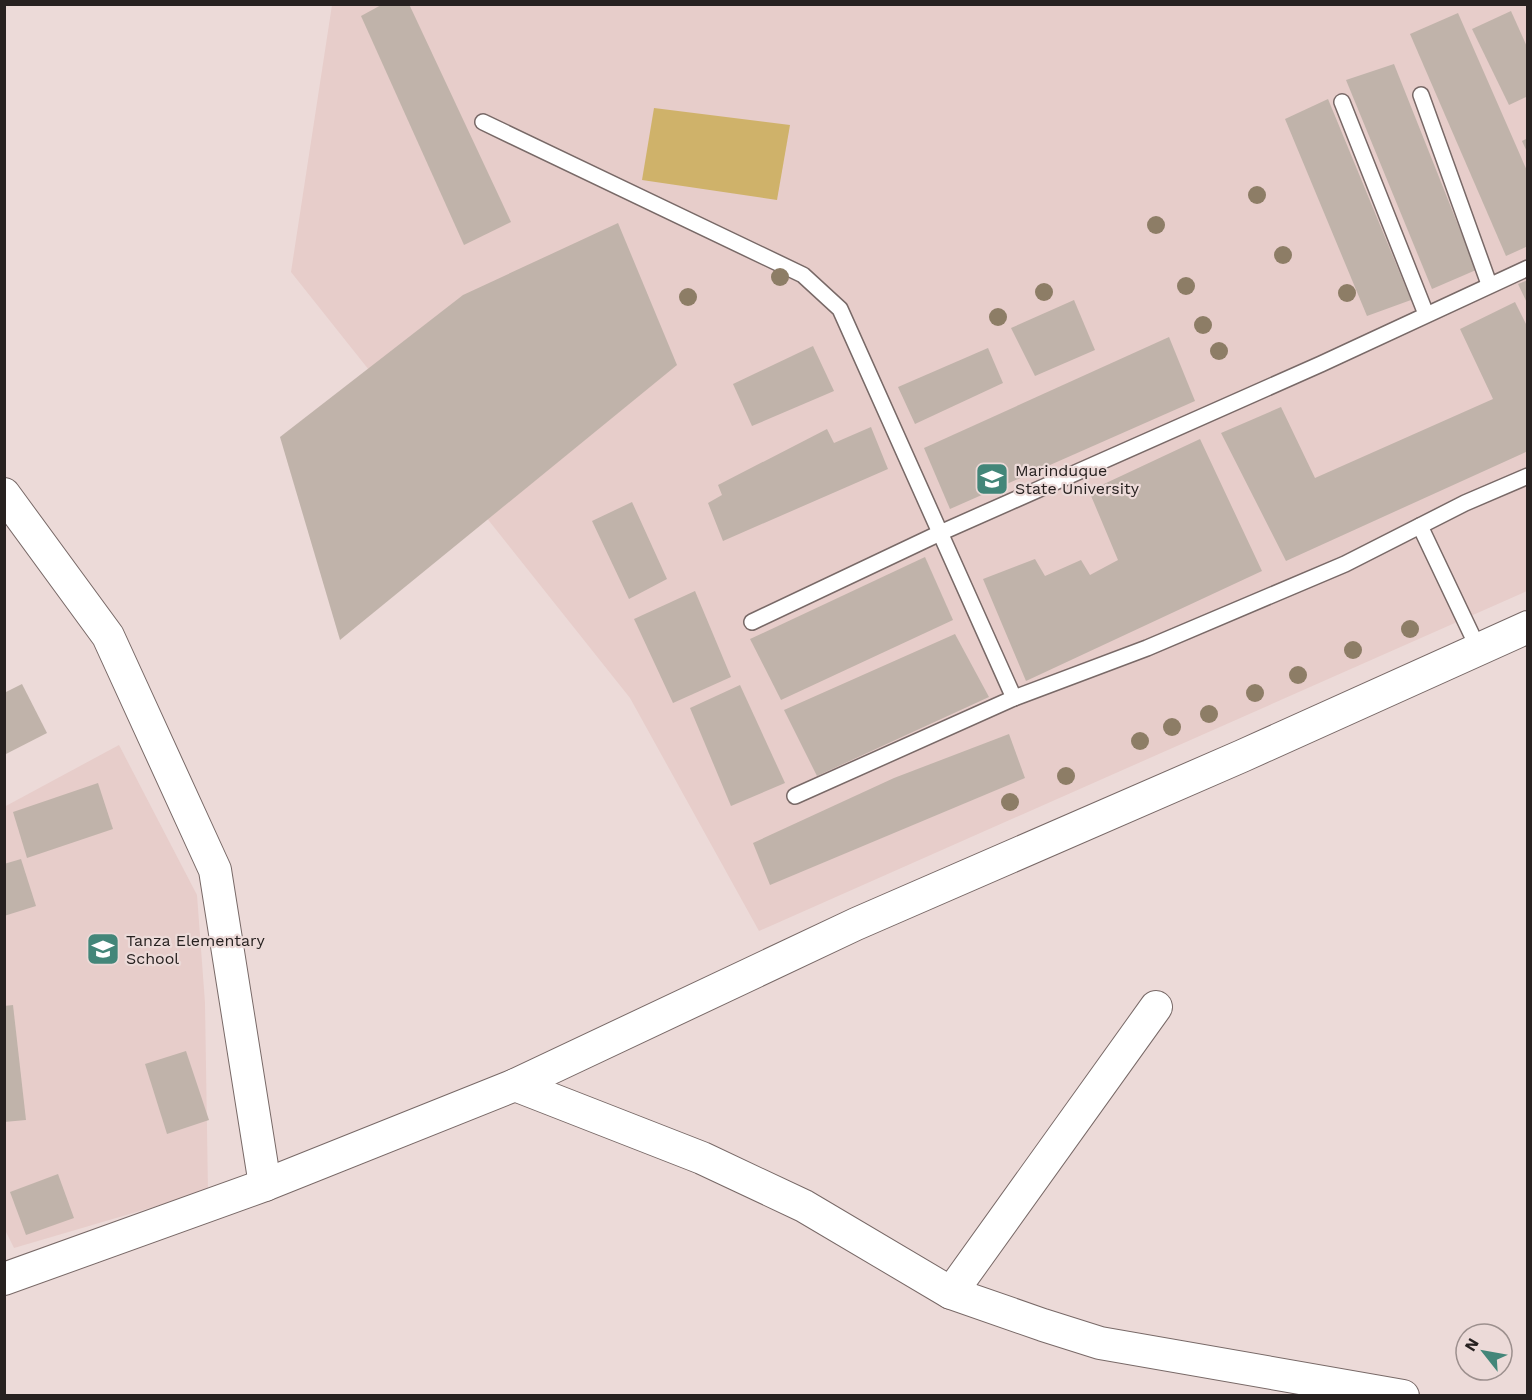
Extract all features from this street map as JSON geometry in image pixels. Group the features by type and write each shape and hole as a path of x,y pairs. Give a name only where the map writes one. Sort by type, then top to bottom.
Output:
{"street":[{"path":"4,494 108,636 215,870 264,1185"},
{"path":"4,1279 264,1185 515,1085 856,924 1242,756 1527,627"},
{"path":"951,1293 1156,1007"},
{"path":"515,1085 702,1158 794,1202 951,1293 1100,1343 1403,1395"}],"lane":[{"path":"1421,95 1489,284"},
{"path":"1342,102 1426,314"},
{"path":"483,122 803,275 840,309 1014,698"},
{"path":"752,622 940,533 1321,364 1527,268"},
{"path":"795,796 1014,698 1147,648 1323,574 1465,503 1527,476"},
{"path":"1420,526 1478,648"}],"shaded area":[{"name":"Marinduque State University","path":"332,5 1527,5 1527,591 759,931 630,698 291,272"},
{"path":"654,108 790,125 777,200 642,180"},
{"name":"Tanza Elementary School","path":"119,745 197,895 205,1003 208,1191 14,1248 4,1228 4,807"}],"building":[{"path":"383,4 409,4 511,222 464,245 361,16"},
{"path":"1511,11 1528,49 1528,96 1509,105 1472,29"},
{"path":"1458,13 1528,173 1528,246 1506,256 1410,34"},
{"path":"1394,64 1476,270 1432,289 1346,80"},
{"path":"1328,99 1411,300 1367,316 1285,119"},
{"path":"1528,138 1528,154 1522,141"},
{"path":"618,223 677,365 340,640 280,437 463,295"},
{"path":"1528,280 1528,305 1518,284"},
{"path":"1074,300 1095,350 1035,376 1011,328"},
{"path":"1515,302 1528,328 1528,451 1286,561 1221,433 1281,407 1315,478 1493,399 1460,329"},
{"path":"1169,337 1195,401 950,509 924,448"},
{"path":"813,346 834,391 752,426 733,384"},
{"path":"988,348 1003,383 915,424 898,387"},
{"path":"871,427 888,469 723,541 708,503 722,495 718,485 827,429 834,443"},
{"path":"1200,439 1262,571 1026,681 983,579 1035,559 1045,576 1081,560 1090,575 1118,560 1089,491"},
{"path":"632,502 667,579 629,599 592,521"},
{"path":"925,557 953,620 781,700 750,639"},
{"path":"695,591 731,677 673,703 634,619"},
{"path":"955,634 989,697 817,776 784,710"},
{"path":"22,684 47,733 4,755 4,693"},
{"path":"740,685 785,783 731,806 690,708"},
{"path":"1009,734 1025,778 770,885 753,843 894,778"},
{"path":"98,783 113,829 27,858 13,812"},
{"path":"21,859 36,906 4,916 4,864"},
{"path":"13,1005 26,1120 4,1122 4,1006"},
{"path":"186,1051 209,1120 167,1134 145,1064"},
{"path":"58,1174 74,1218 26,1235 10,1192"}],"place":[{"name":"Marinduque State University","path":"992,479"},
{"name":"Tanza Elementary School","path":"103,949"}]}
